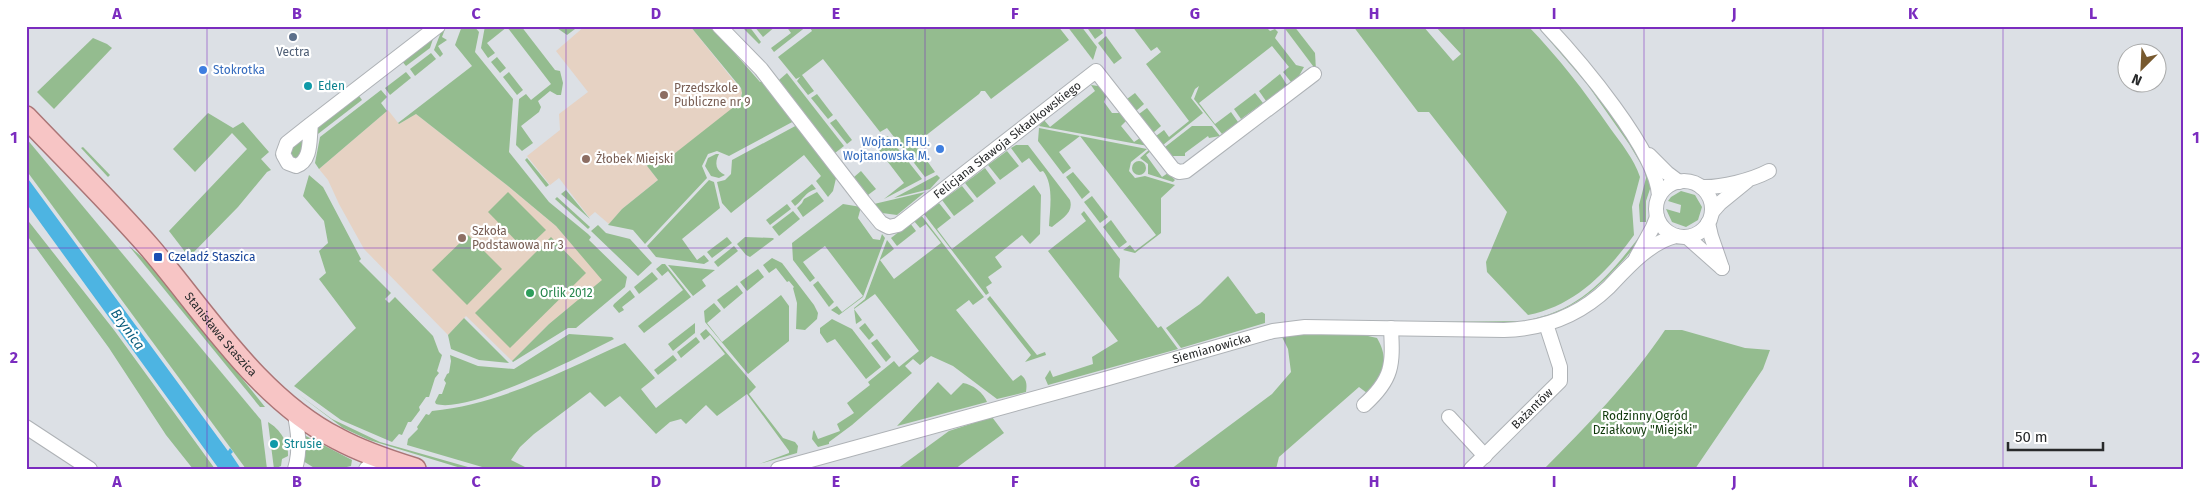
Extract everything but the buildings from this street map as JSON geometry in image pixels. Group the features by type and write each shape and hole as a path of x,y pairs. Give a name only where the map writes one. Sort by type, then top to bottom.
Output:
{"main road":[{"name":"Stanisława Staszica","path":"26,101 61,154"},
{"name":"Stanisława Staszica","path":"26,117 140,236 232,349 294,410 371,462 416,469"}],"street":[{"path":"311,124 438,26"},
{"name":"Felicjana Sławoja Składkowskiego","path":"719,26 761,69 881,223 889,227 898,225 1096,71 1173,169 1179,172 1186,171 1314,74"},
{"path":"1547,26 1598,86 1641,148 1656,180 1659,196"},
{"path":"1641,148 1667,174 1679,182"},
{"path":"1701,187 1711,201 1712,241 1722,268 1681,236 1664,229 1657,217 1656,206 1659,196 1668,186 1679,182 1693,183 1701,187 1711,188 1747,181 1769,171"},
{"path":"1681,236 1700,232 1720,203 1747,181"},
{"name":"Siemianowicka","path":"1636,258 1654,227 1657,217"},
{"name":"Siemianowicka","path":"778,469 1114,377 1273,331 1305,327 1510,330 1546,324 1566,317 1591,302 1636,258 1667,239 1681,236"},
{"name":"Bażantów","path":"1471,469 1560,381 1560,367 1546,324"},
{"path":"1364,405 1382,387 1389,375 1390,328"},
{"path":"294,410 299,437 295,469"},
{"path":"1450,417 1485,456"},
{"path":"26,427 90,469"}],"shaded area":[{"name":"Przedszkole Publiczne nr 9","path":"585,26 690,26 742,91 740,103 663,163 654,165 644,162 658,180 622,209 609,224 595,212 589,217 559,178 550,185 527,156 560,130 559,114 588,92 556,51"},
{"name":"Szkoła Podstawowa nr 3","path":"388,110 399,124 416,114 508,186 556,226 603,280 549,324 512,361 466,316 448,335 364,249 328,180 319,169"}],"green space":[{"path":"462,26 474,26 479,32 475,52 513,99 509,152 549,202 588,234 591,237 589,240 627,277 625,287 576,328 568,328 513,362 549,324 602,280 556,226 416,114 398,123 472,66 455,45"},
{"path":"485,26 521,26 555,70 560,71 563,83 561,95 550,91 538,101 541,107 539,112 521,126 533,143 522,151 516,145 519,99 526,94 531,100 551,84 507,27 487,43 495,53 488,58 481,48"},
{"path":"554,26 579,26 567,35"},
{"path":"690,26 711,26 760,82 765,82 796,120 729,156 717,151 708,154 702,166 707,178 645,244 633,230 608,225 622,209 658,180 644,162 660,165 740,102 742,93 741,88"},
{"path":"741,26 749,26 761,42 759,44"},
{"path":"754,26 776,26 763,37"},
{"path":"786,26 807,26 774,52 771,48 791,33"},
{"path":"809,26 1058,26 1069,40 991,99 985,91 981,91 915,144 935,172 925,177 887,128 880,132 823,59 802,75 814,91 808,95 797,81 800,77 796,79 778,57 812,31"},
{"path":"1067,26 1081,26 1097,47 1093,60"},
{"path":"1086,26 1098,26 1103,33 1095,39"},
{"path":"1132,26 1273,26 1268,29 1270,31 1275,29 1278,32 1275,38 1296,65 1304,67 1299,76 1291,82 1283,72 1289,67 1272,46 1199,103 1215,124 1231,112 1238,122 1222,134 1194,99 1199,86 1195,89 1191,98 1203,113 1163,145 1156,136 1164,130 1169,137 1189,121 1146,64 1161,52 1157,47 1151,51"},
{"path":"1283,26 1294,26 1315,53 1316,70"},
{"path":"1353,26 1423,26 1453,61 1461,54 1435,26 1528,26 1591,101 1627,151 1640,177 1632,207 1634,235 1613,262 1588,286 1561,304 1528,315 1487,272 1486,262 1507,212 1429,112 1418,112"},
{"path":"1537,26 1544,30 1599,97 1643,165 1652,183 1646,201 1646,222 1640,222 1639,205 1646,178 1644,169 1587,84"},
{"path":"445,29 442,37 447,40 438,46 443,54 440,57 434,50 441,32"},
{"path":"435,33 430,48 406,66 401,60"},
{"path":"1106,36 1122,58 1114,64 1098,43"},
{"path":"93,38 112,48 54,109 37,92"},
{"path":"431,53 436,59 415,76 410,69"},
{"path":"497,57 506,68 500,73 491,62"},
{"path":"406,72 411,78 390,95 385,88"},
{"path":"509,72 523,90 517,95 503,77"},
{"path":"787,73 844,146 835,153 779,80"},
{"path":"1280,74 1287,85 1266,101 1259,91"},
{"path":"1091,85 1105,87 1107,95 1104,102 1112,113 1122,113 1128,119 1121,126 1134,142 1143,136 1148,146 1039,126 1044,120 1050,127 1095,91"},
{"path":"381,90 387,97 381,103 387,111 319,169 315,163 320,137"},
{"path":"357,93 362,100 314,137 314,129"},
{"path":"1135,93 1144,104 1136,111 1127,99"},
{"path":"1255,93 1263,103 1241,119 1234,109"},
{"path":"817,94 833,115 828,119 811,98"},
{"path":"1147,108 1161,126 1153,133 1139,114"},
{"path":"208,113 233,128 243,122 269,152 261,159 271,170 267,172 238,207 189,257 169,231 247,149 232,133 195,172 173,149"},
{"path":"836,119 852,140 847,144 830,123"},
{"path":"799,124 837,174 833,191 828,197 816,181 821,176 804,155 731,213 722,203 717,182 725,180 731,174 732,160"},
{"path":"1192,126 1212,126 1220,136 1209,138 1208,136 1185,153 1185,156 1172,156 1165,147"},
{"path":"1039,128 1147,149 1131,162 1129,171 1135,178 1145,176 1175,185 1161,198 1161,233 1135,253 1123,250 1130,245 1135,251 1156,235 1080,136 1059,152 1071,168 1063,174 1038,141"},
{"path":"306,132 299,158 294,158 290,154 290,148"},
{"path":"888,136 922,179 884,199 904,183 875,145"},
{"path":"26,138 261,420 267,469 246,469 26,170"},
{"path":"1016,145 1028,145 1070,200 1071,205 1068,212 1052,227 1049,226 1050,189 1046,176 1043,171 1040,172 1029,158 1022,163 1011,148"},
{"path":"83,147 110,175 108,177 81,148"},
{"path":"1150,149 1152,150 1146,155 1162,177 1168,173 1175,180 1173,182 1148,174 1148,164 1140,158"},
{"path":"1007,151 1019,166 1000,180 988,165"},
{"path":"719,154 717,161 718,169 725,175 719,178 711,176 705,166 708,158"},
{"path":"527,158 549,185 546,187 525,160"},
{"path":"1136,161 1142,161 1146,168 1142,175 1136,175 1132,171 1132,165"},
{"path":"985,168 996,183 977,198 965,183"},
{"path":"861,171 876,189 868,195 854,177"},
{"path":"1073,172 1090,192 1082,199 1066,177"},
{"path":"309,175 323,187 361,259 359,261 391,293 385,299 389,303 395,297 433,336 442,355 437,371 439,373 435,378 429,397 426,397 419,407 420,410 411,422 408,422 402,435 399,434 392,442 341,420 294,386 356,328 319,279 326,273 319,251 328,243 324,221 303,196"},
{"path":"937,175 940,178 930,189 894,198"},
{"path":"709,180 714,182 720,208 682,239 697,260 704,255 709,261 704,264 656,257 647,246"},
{"path":"812,184 816,189 806,194 795,206 791,201"},
{"path":"1034,185 1041,195 1040,234 1030,244 1022,235 995,257 1002,267 988,277 992,283 986,287 989,293 986,295 924,214 939,203 951,218 937,229 952,249"},
{"path":"962,186 974,201 954,216 942,200"},
{"path":"566,190 590,219 561,194"},
{"path":"1681,191 1695,195 1702,207 1698,220 1686,227 1672,222 1666,209 1680,213 1681,205 1668,201"},
{"path":"508,192 546,230 525,250 488,212"},
{"path":"817,192 824,201 803,217 797,208 804,199"},
{"path":"925,192 897,215 882,213 874,204"},
{"path":"1092,196 1108,217 1100,223 1084,202"},
{"path":"557,197 590,227 588,229 555,199"},
{"path":"787,204 791,209 770,225 766,220"},
{"path":"843,204 861,207 858,218 873,239 880,240 882,234 885,238 863,297 839,315 831,310 837,306 842,312 863,296 825,246 803,262 815,278 810,282 793,260 792,243"},
{"path":"793,211 800,219 779,236 772,227"},
{"path":"1084,211 1120,259 1119,277 1158,328 1161,326 1178,349 1048,385 1045,378 1050,370 1053,377 1093,364 1092,357 1118,341 1048,251 1086,221 1081,214"},
{"path":"921,215 984,297 973,305 969,300 956,310 1013,381 1021,375 1023,377 1026,382 1026,392 997,399 953,366 931,356 920,365 913,359 905,366 912,373 852,425 829,442 829,444 818,447 812,439 814,430 818,439 840,431 837,424 854,413 847,403 870,385 868,382 894,361 899,367 919,351 875,294 854,309 865,299 887,240 894,249 880,260 894,279 941,243 926,224 920,228 914,221"},
{"path":"26,218 114,330 215,469 193,469 166,435 109,348 26,234"},
{"path":"1111,220 1127,242 1119,248 1103,227"},
{"path":"910,223 916,231 897,246 891,238"},
{"path":"598,225 606,233 630,239 652,263 638,276 591,231"},
{"path":"468,235 502,269 467,305 432,270"},
{"path":"1640,236 1636,244 1613,271 1592,291 1571,305 1550,315 1543,317 1560,310 1590,291 1615,266"},
{"name":"Orlik 2012","path":"551,237 586,273 510,348 475,313"},
{"path":"727,237 732,243 712,258 707,252"},
{"path":"745,237 774,239 750,257 737,244"},
{"path":"129,246 148,262 265,407 260,407"},
{"path":"734,246 738,251 718,267 714,262"},
{"path":"772,258 782,263 818,313 817,319 805,330 796,329 797,303 794,287 789,281 787,282 776,268 769,273 763,265"},
{"path":"665,264 691,297 644,333 638,326 683,290 668,271 662,276 656,269"},
{"path":"668,265 715,270 702,280 706,286 693,296"},
{"path":"758,269 764,277 747,291 740,282"},
{"path":"652,272 658,279 639,294 634,287"},
{"path":"1228,276 1256,314 1262,312 1265,314 1265,323 1181,348 1166,328 1200,304"},
{"path":"818,281 834,302 829,307 813,285"},
{"path":"737,285 743,293 724,309 717,300"},
{"path":"630,290 635,297 622,307 624,310 619,313 613,306"},
{"path":"781,295 789,306 789,341 748,374 705,322 704,311 714,303 721,311 707,323 722,342"},
{"path":"990,296 1037,355 1045,352 1046,355 1025,362 1031,355 987,299"},
{"path":"854,309 862,320 856,324"},
{"path":"464,318 509,363 479,360 451,349 448,335"},
{"path":"832,319 852,329 881,367 866,379 835,339 827,343 820,333 820,328"},
{"path":"1521,321 1506,323 1429,322"},
{"path":"695,323 695,333 673,351 668,344"},
{"path":"865,323 874,335 869,340 859,328"},
{"path":"706,329 756,387 749,394 783,438 795,442 798,446 797,453 759,464 789,453 789,451 747,394 717,416 706,405 686,424 681,419 670,422 656,434 620,396 605,407 590,392 534,434 520,447 511,460 529,469 489,469 407,445 408,439 418,429 417,427 426,414 429,415 432,411 458,407 507,394 625,343 655,378 641,389 656,408 725,354 710,335 704,340 700,334"},
{"name":"Rodzinny Ogród Działkowy \"Miejski\"","path":"1665,330 1682,330 1745,348 1770,350 1763,369 1695,469 1544,469 1592,420 1638,366"},
{"path":"1280,333 1359,334 1377,338 1384,361 1381,374 1367,393 1359,387 1279,457 1276,469 1171,469 1272,394 1291,372 1288,349"},
{"path":"569,334 612,337 614,339 552,370 498,392 452,405 436,404 435,402 439,394 442,394 446,383 444,380 449,373 450,355 478,366 514,369"},
{"path":"696,337 700,342 681,358 677,352"},
{"path":"877,339 891,357 886,362 871,343"},
{"path":"673,355 677,360 658,375 654,370"},
{"path":"938,382 951,395 963,383 970,385 980,392 987,402 897,426"},
{"path":"298,394 332,419 380,442 475,469 464,469 369,440 343,428"},
{"path":"992,417 1004,433 955,469 897,469 949,431"},
{"path":"268,422 283,437 288,451 288,456 282,459 281,466 274,469"},
{"path":"306,436 352,460 351,466 338,469 316,469 303,461 303,438"}],"water":[{"name":"Brynica","path":"26,176 228,451 230,448 233,452 231,454 241,469 219,469 26,203"}],"place":[{"name":"Vectra","path":"293,37"},
{"name":"Stokrotka","path":"203,70"},
{"name":"Eden","path":"308,86"},
{"name":"Przedszkole Publiczne nr 9","path":"664,95"},
{"name":"Wojtan. FHU. Wojtanowska M.","path":"940,149"},
{"name":"Żłobek Miejski","path":"586,159"},
{"name":"Szkoła Podstawowa nr 3","path":"462,238"},
{"name":"Czeladź Staszica","path":"158,257"},
{"name":"Orlik 2012","path":"530,293"},
{"name":"Strusie","path":"274,444"}]}
